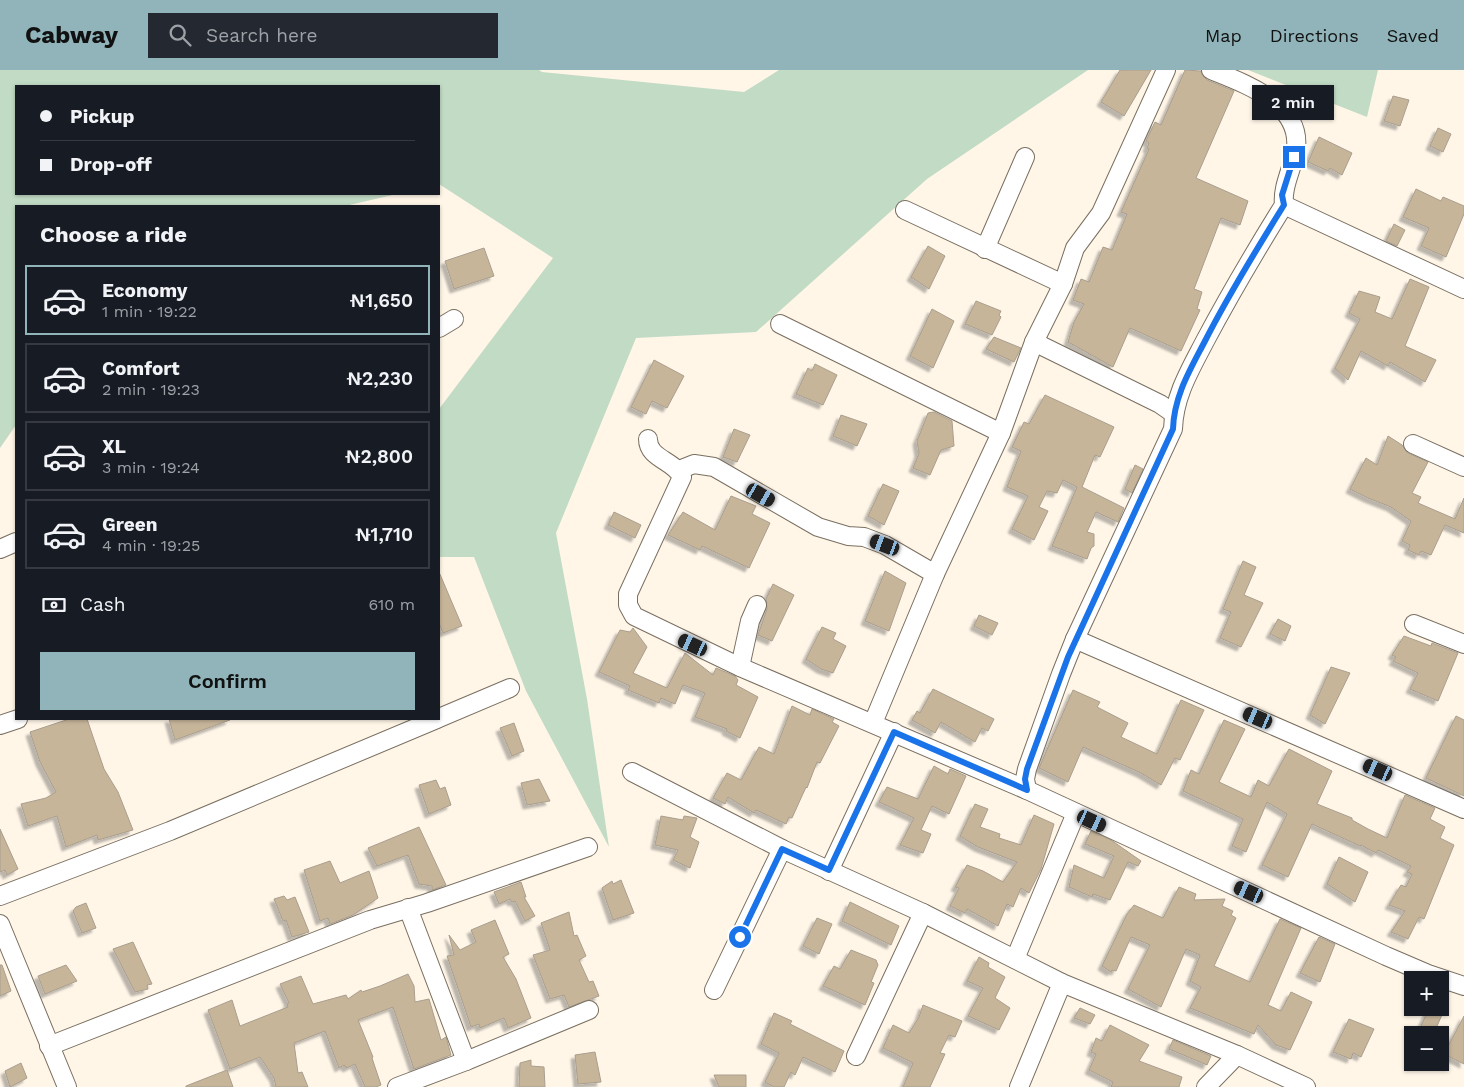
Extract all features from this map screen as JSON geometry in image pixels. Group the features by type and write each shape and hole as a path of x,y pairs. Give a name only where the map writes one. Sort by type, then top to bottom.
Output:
{"street":[{"path":"873,724 935,574 1000,433 1034,342 1062,284 1076,248 1101,213 1166,70"},
{"path":"1027,790 1025,779 1027,769 1061,674 1173,429 1173,413 1181,387 1238,277 1284,205 1282,195 1297,146 1296,134 1289,118 1276,102 1251,86 1211,70"},
{"path":"985,249 1025,157"},
{"path":"1284,205 1464,289"},
{"path":"904,210 1062,284"},
{"path":"440,327 454,319"},
{"path":"780,324 1000,433"},
{"path":"1034,342 1160,404 1173,413"},
{"path":"648,439 648,446 652,452 679,470 682,477 680,486 628,594 628,605 634,616 645,623 740,667 1027,790 1386,956 1428,974 1464,986"},
{"path":"1413,444 1464,467"},
{"path":"679,470 694,464 714,467 818,527 848,536 864,537 885,545 935,574"},
{"path":"0,549 15,542"},
{"path":"740,667 750,621 758,605"},
{"path":"1414,624 1464,644"},
{"path":"1075,640 1464,809"},
{"path":"440,717 510,688"},
{"path":"0,725 15,720"},
{"path":"0,896 170,830 433,720"},
{"path":"829,870 894,732"},
{"path":"632,772 782,849 923,913 1062,983 1237,1055 1306,1087"},
{"path":"1015,959 1076,813"},
{"path":"48,1046 370,920 588,847"},
{"path":"714,990 782,849"},
{"path":"408,908 466,1061"},
{"path":"856,1056 923,913"},
{"path":"0,924 48,1046 67,1087"},
{"path":"1019,1087 1062,983"},
{"path":"397,1087 466,1061 589,1010"},
{"path":"1206,1087 1237,1055"}],"green space":[{"path":"0,70 539,70 542,72 744,92 779,70 1088,70 927,179 756,332 636,338 556,533 587,699 609,847 526,691 474,557 440,557 440,408 553,258 440,185 440,85 15,85 15,195 393,195 349,205 15,205 15,426 0,448"},
{"path":"1248,70 1378,70 1367,117"}],"building":[{"path":"1120,70 1151,70 1124,116 1101,102"},
{"path":"1185,70 1201,71 1207,80 1234,91 1196,178 1248,201 1240,225 1221,218 1194,289 1202,292 1197,309 1200,310 1181,351 1130,328 1113,367 1068,342 1074,322 1084,304 1073,300 1081,279 1089,282 1103,247 1112,250 1127,214 1121,212 1149,149 1147,148 1149,143 1146,141 1155,122 1161,125"},
{"path":"1393,96 1409,100 1400,126 1384,121"},
{"path":"1438,128 1451,134 1443,152 1430,146"},
{"path":"1319,137 1352,153 1342,175 1330,168 1328,171 1308,162"},
{"path":"1416,189 1441,201 1443,197 1464,206 1464,214 1446,257 1421,246 1429,228 1403,217"},
{"path":"1394,224 1405,230 1397,246 1386,241"},
{"path":"928,246 945,256 929,289 911,277"},
{"path":"484,248 494,276 454,289 445,261"},
{"path":"1410,279 1429,287 1405,346 1436,360 1425,382 1390,362 1388,366 1361,351 1348,380 1335,368 1360,319 1349,313 1359,291 1380,297 1375,312 1392,319"},
{"path":"976,301 1001,311 999,315 1001,317 992,335 965,324"},
{"path":"932,309 954,321 933,368 910,356"},
{"path":"994,337 1021,348 1014,362 986,349"},
{"path":"654,360 684,376 667,408 652,401 646,414 631,407"},
{"path":"815,364 837,375 823,405 796,394 808,368 812,371"},
{"path":"1045,395 1114,427 1100,457 1095,455 1082,487 1124,508 1118,522 1096,512 1087,532 1094,534 1094,546 1091,548 1087,559 1052,546 1077,487 1063,480 1057,493 1047,491 1039,507 1048,511 1034,540 1012,529 1028,496 1007,487 1021,451 1012,447 1024,422 1029,424"},
{"path":"934,412 952,421 954,446 941,450 930,475 913,468 919,453 917,441 928,413"},
{"path":"841,415 867,424 857,446 833,436"},
{"path":"734,429 750,435 737,462 723,457"},
{"path":"1388,436 1402,445 1408,453 1428,462 1412,493 1421,497 1418,503 1455,519 1464,498 1464,533 1445,525 1431,555 1421,551 1419,555 1408,550 1410,545 1402,541 1411,521 1391,507 1350,489 1366,458 1377,465"},
{"path":"1135,465 1143,469 1132,493 1125,489"},
{"path":"883,484 899,491 884,525 868,516"},
{"path":"731,496 756,506 752,514 770,523 749,568 702,546 700,550 668,535 683,512 715,530"},
{"path":"614,512 641,525 635,538 608,525"},
{"path":"1243,561 1256,567 1244,595 1263,603 1241,647 1220,638 1231,612 1223,609"},
{"path":"885,571 906,583 889,631 865,621"},
{"path":"440,574 462,626 443,633 440,626"},
{"path":"773,584 794,595 772,641 758,635 767,609 766,599"},
{"path":"979,615 998,623 992,635 974,626"},
{"path":"1278,619 1291,626 1285,641 1270,634"},
{"path":"822,627 836,633 833,639 846,646 833,673 821,669 806,659"},
{"path":"633,628 647,647 633,673 667,688 685,653 713,675 716,668 735,676 738,680 736,685 758,697 740,738 726,731 727,729 695,717 705,693 683,685 675,704 661,698 659,703 628,690 630,686 599,672 620,630 630,632"},
{"path":"1404,636 1431,646 1432,643 1458,653 1438,701 1410,689 1418,673 1393,661 1396,657 1392,655"},
{"path":"1331,667 1350,673 1325,724 1310,715"},
{"path":"933,689 994,719 988,731 982,728 975,742 941,722 935,733 912,720 917,711 920,713"},
{"path":"1073,690 1100,702 1097,707 1128,723 1121,737 1157,754 1181,700 1204,710 1180,760 1175,758 1161,785 1141,773 1083,747 1068,782 1039,768"},
{"path":"792,706 810,715 812,709 834,719 832,722 839,726 820,763 817,762 792,818 789,817 786,824 756,810 754,813 728,797 725,804 713,798 727,773 741,780 759,747 774,754"},
{"path":"1456,716 1464,720 1464,796 1426,778"},
{"path":"66,720 87,720 104,769 118,792 133,830 98,840 97,835 66,847 57,816 28,826 21,804 46,798 56,792 40,762 30,732"},
{"path":"169,720 230,720 175,740"},
{"path":"1224,720 1245,729 1219,782 1251,797 1258,780 1269,786 1289,749 1332,771 1317,804 1352,818 1352,820 1387,838 1405,795 1435,808 1430,819 1445,827 1440,838 1454,845 1424,919 1419,917 1408,939 1391,932 1405,911 1389,905 1401,885 1406,887 1412,874 1407,872 1411,866 1378,850 1376,853 1312,824 1288,877 1262,865 1287,814 1267,802 1246,852 1232,846 1243,819 1183,791 1191,770 1199,774"},
{"path":"514,723 524,751 512,756 500,728"},
{"path":"934,766 948,774 950,769 966,776 949,814 932,806 921,830 931,834 923,853 900,845 914,818 879,802 887,787 918,799"},
{"path":"539,779 550,801 527,805 521,783"},
{"path":"436,780 440,789 445,787 451,805 429,814 419,785"},
{"path":"975,804 988,809 980,827 1000,834 999,838 1021,845 1034,815 1054,824 1041,869 1029,893 1021,888 1013,907 1007,904 998,926 967,909 965,913 950,906 959,888 955,887 967,865 1003,882 1017,862 978,847 960,836"},
{"path":"661,816 683,820 684,816 697,818 690,837 699,842 690,868 673,860 678,850 655,845"},
{"path":"419,827 446,885 432,890 432,886 419,884 408,855 377,866 368,848"},
{"path":"0,829 18,869 7,875 5,870 0,872"},
{"path":"1091,831 1111,840 1141,861 1138,866 1128,862 1110,900 1093,894 1092,897 1069,887 1074,865 1104,878 1114,856 1085,844"},
{"path":"1339,857 1368,872 1355,902 1327,884"},
{"path":"330,861 340,883 369,871 378,898 353,915 330,924 328,918 320,921 304,870"},
{"path":"621,880 634,913 613,920 602,888 612,881 613,884"},
{"path":"521,882 526,897 524,897 535,916 525,921 515,901 512,902 510,899 499,904 494,892"},
{"path":"1179,887 1196,894 1194,900 1225,899 1222,906 1233,911 1231,915 1236,918 1214,966 1250,982 1280,919 1301,928 1268,1005 1281,1011 1291,992 1312,1002 1290,1050 1276,1045 1258,1025 1254,1034 1190,1008 1201,987 1190,981 1200,955 1186,949 1161,1007 1128,989 1150,945 1131,937 1116,971 1112,970 1111,972 1102,966 1127,914 1134,905 1163,918"},
{"path":"284,896 287,900 295,897 309,932 292,937 286,920 283,921 274,899"},
{"path":"850,902 899,926 891,945 842,921"},
{"path":"86,903 96,928 82,933 73,911 76,907"},
{"path":"569,912 574,936 577,935 586,956 579,960 589,982 593,981 599,996 569,1007 564,995 550,999 533,955 550,950 541,923"},
{"path":"817,918 832,924 819,954 803,946"},
{"path":"495,920 509,954 503,957 516,979 531,1018 508,1028 504,1018 480,1028 479,1024 471,1027 447,956 454,955 449,935 460,950 476,942 471,930"},
{"path":"1319,937 1335,944 1320,982 1300,973"},
{"path":"133,942 152,984 147,985 148,989 135,992 113,949"},
{"path":"851,950 876,960 878,965 871,982 874,983 865,1005 823,986 834,966 840,969"},
{"path":"979,957 989,963 988,967 1005,977 995,998 1010,1008 999,1030 968,1016 983,988 967,981"},
{"path":"0,965 2,965 11,991 0,996"},
{"path":"66,965 77,981 45,994 38,976"},
{"path":"408,974 414,986 415,1002 429,999 441,1040 446,1037 451,1055 414,1069 393,1007 358,1020 373,1057 381,1085 376,1087 365,1087 355,1064 347,1068 344,1065 339,1068 325,1031 294,1043 298,1073 302,1072 308,1087 276,1087 274,1078 260,1057 230,1069 208,1010 232,1000 240,1026 288,1007 287,1004 289,1003 280,984 301,976 313,1004 346,995 348,999 361,990 362,992 380,986"},
{"path":"923,1005 962,1021 955,1037 949,1035 940,1053 945,1054 930,1087 903,1087 913,1063 883,1048 893,1025 909,1033 919,1017"},
{"path":"1080,1008 1095,1015 1090,1024 1074,1018"},
{"path":"774,1013 792,1021 790,1024 844,1051 835,1072 803,1057 795,1075 791,1072 784,1087 774,1087 765,1082 779,1053 761,1044"},
{"path":"1425,1016 1441,1016 1437,1026 1421,1026"},
{"path":"1464,1016 1464,1064 1449,1056 1449,1044"},
{"path":"1349,1019 1374,1029 1361,1057 1353,1053 1351,1059 1333,1052"},
{"path":"1110,1025 1149,1045 1139,1061 1182,1077 1179,1087 1111,1087 1113,1082 1089,1070 1096,1054 1091,1052 1096,1038 1102,1041"},
{"path":"1173,1040 1211,1056 1207,1065 1169,1049"},
{"path":"595,1052 601,1082 578,1084 575,1055"},
{"path":"531,1060 531,1066 544,1067 545,1087 519,1087 520,1063"},
{"path":"21,1063 27,1078 10,1087 5,1071"},
{"path":"227,1070 233,1087 186,1087 186,1086"},
{"path":"714,1075 746,1075 746,1087 719,1087"}],"route":[{"path":"740,937 782,849 829,870 894,732 1027,790 1025,779 1027,769 1061,674 1173,429 1173,413 1181,387 1238,277 1284,205 1282,195 1294,157"}]}
